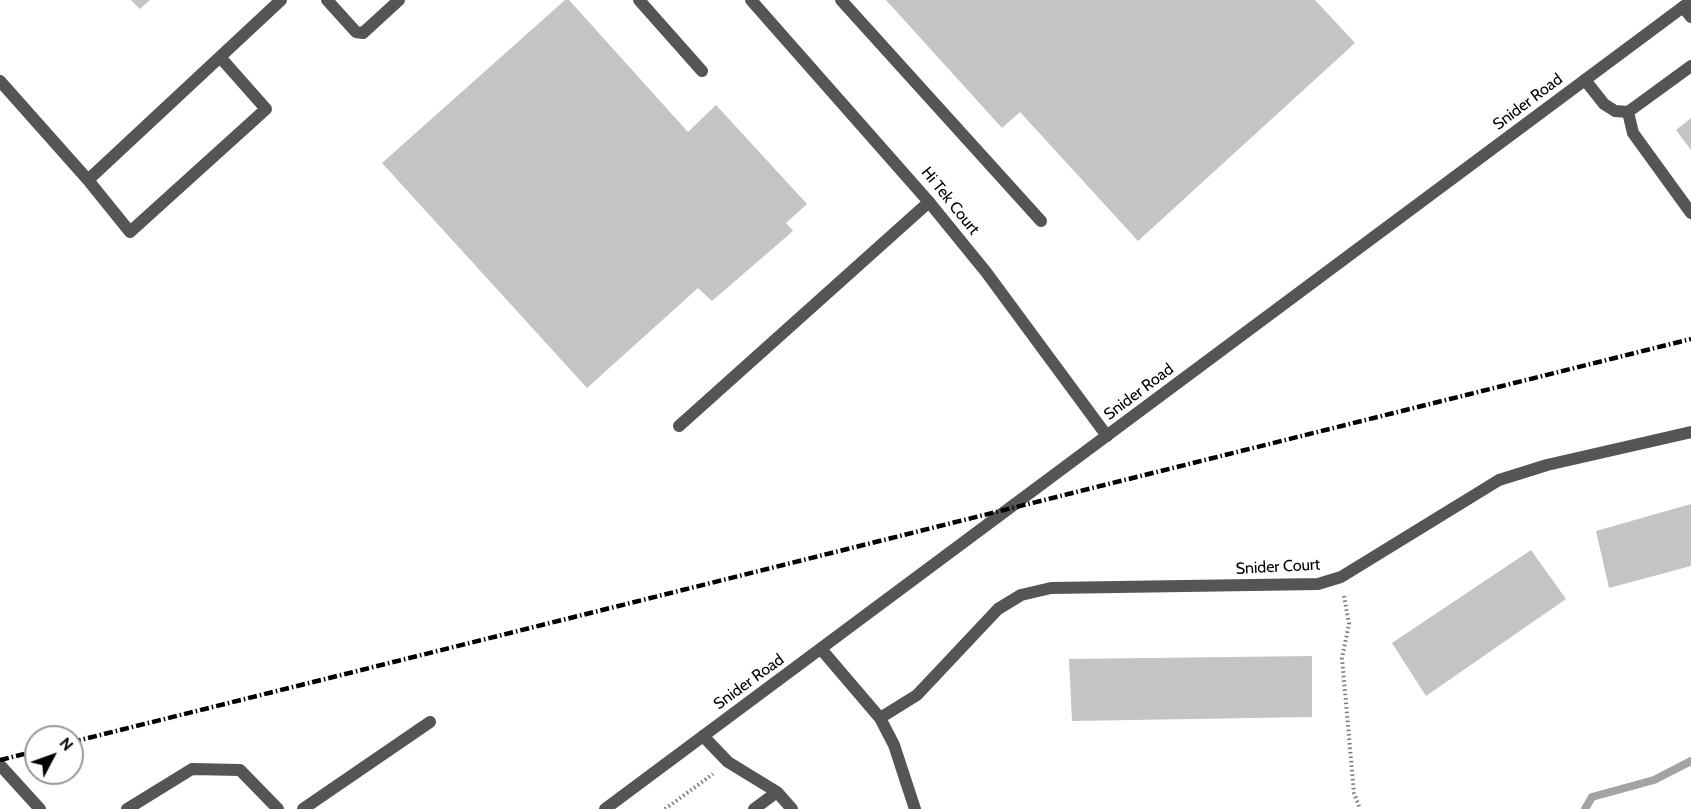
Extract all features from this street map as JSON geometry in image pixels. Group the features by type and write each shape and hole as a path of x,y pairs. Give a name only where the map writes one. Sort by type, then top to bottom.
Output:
{"street":[{"path":"88,180 281,0"},
{"path":"327,0 356,32 363,33 399,0"},
{"path":"639,0 702,71"},
{"name":"Hi Tek Court","path":"751,0 929,202 986,272 1107,436"},
{"path":"841,0 1041,221"},
{"path":"1687,4 1691,17"},
{"name":"Snider Road","path":"605,809 1687,4"},
{"path":"0,81 88,180 130,232 266,109 220,57"},
{"path":"1585,80 1604,104 1615,111 1628,112 1691,66"},
{"path":"1628,112 1633,133 1691,213"},
{"path":"679,426 929,202"},
{"name":"Snider Court","path":"880,718 917,695 998,609 1021,595 1051,588 1318,584 1341,577 1499,480 1546,465 1691,432"},
{"path":"821,649 880,718 894,745 915,809"},
{"path":"303,809 430,722"},
{"path":"703,736 728,762 777,792 792,809"},
{"path":"0,765 40,809"},
{"path":"127,809 192,769 240,770 278,809"},
{"path":"754,809 777,792"}],"path":[{"path":"1341,577 1349,624 1342,658 1354,793 1360,809"},
{"path":"665,809 728,762"}],"building":[{"path":"131,0 150,0 140,9"},
{"path":"565,0 569,0 688,132 716,105 807,204 786,223 793,231 712,301 698,288 587,388 382,163"},
{"path":"886,0 1315,0 1355,43 1138,241 1020,112 1002,128"},
{"path":"1691,118 1691,150 1676,130"},
{"path":"1691,504 1691,566 1609,588 1596,531"},
{"path":"1531,550 1566,599 1426,696 1392,643"},
{"path":"1312,656 1312,717 1072,721 1069,659"}],"waterway":[{"path":"1585,809 1592,797 1654,780 1691,761"}],"railway":[{"path":"84,739 1691,339"},
{"path":"0,760 24,754"}]}
